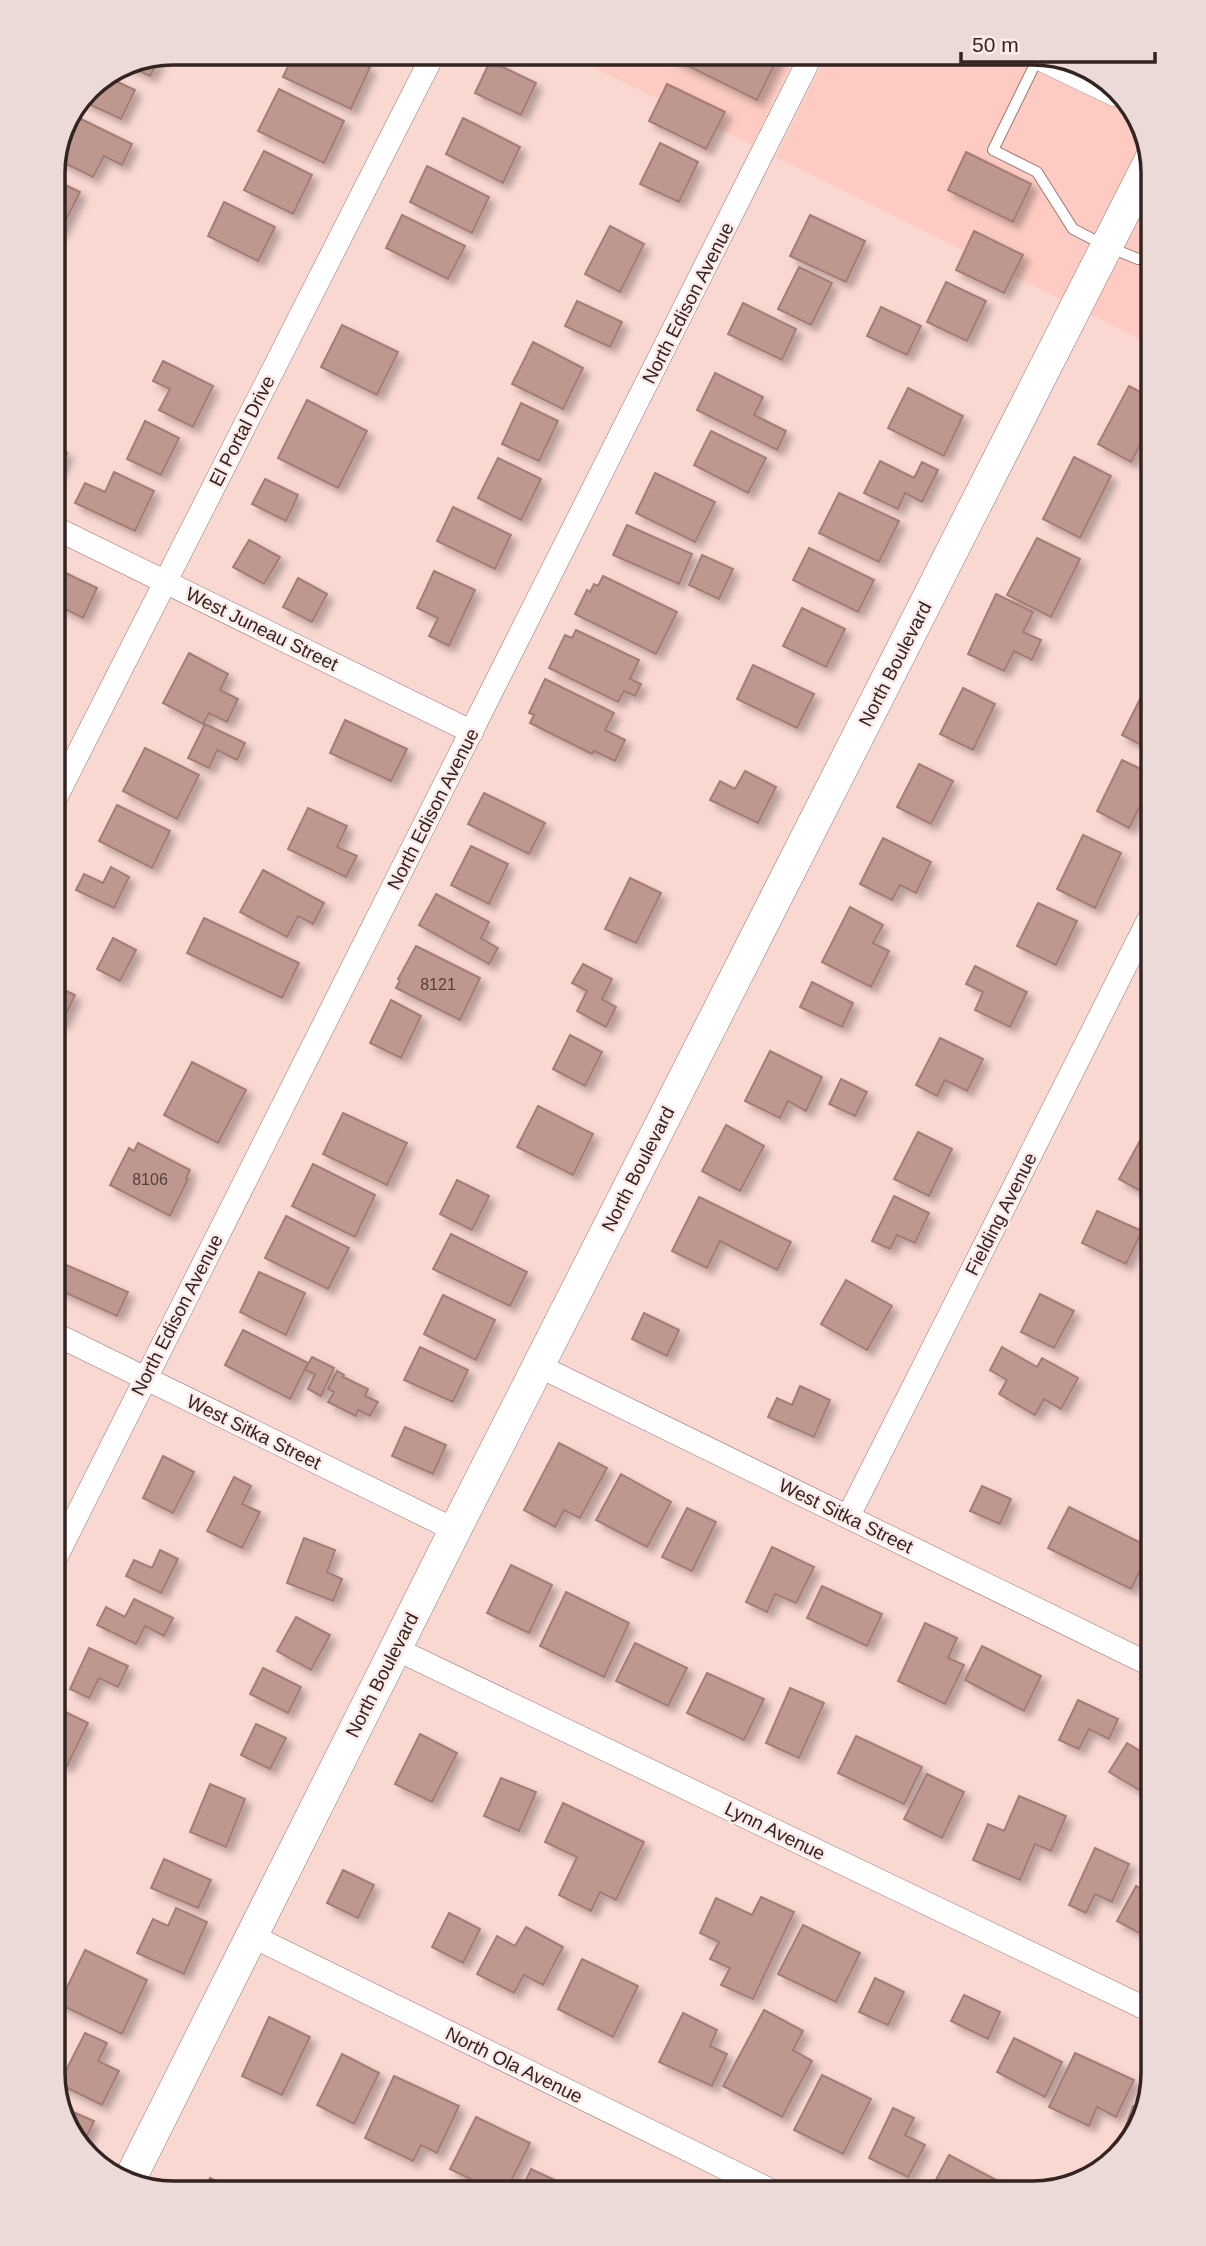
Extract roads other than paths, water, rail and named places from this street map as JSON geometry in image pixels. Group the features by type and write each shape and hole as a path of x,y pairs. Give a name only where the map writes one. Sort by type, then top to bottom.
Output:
{"street":[{"name":"El Portal Drive","path":"65,779 428,65"},
{"name":"North Edison Avenue","path":"65,1537 806,65"},
{"name":"North Boulevard","path":"133,2174 396,1648 1141,179"},
{"name":"West Juneau Street","path":"65,533 472,732"},
{"name":"Fielding Avenue","path":"848,1517 1141,935"},
{"name":"West Sitka Street","path":"65,1339 456,1530"},
{"name":"West Sitka Street","path":"539,1366 1141,1660"},
{"name":"Lynn Avenue","path":"396,1648 1141,2006"},
{"name":"North Ola Avenue","path":"252,1936 752,2181"}],"lane":[{"path":"1033,65 993,150 1037,172 1073,229 1107,247 1141,259"}]}
